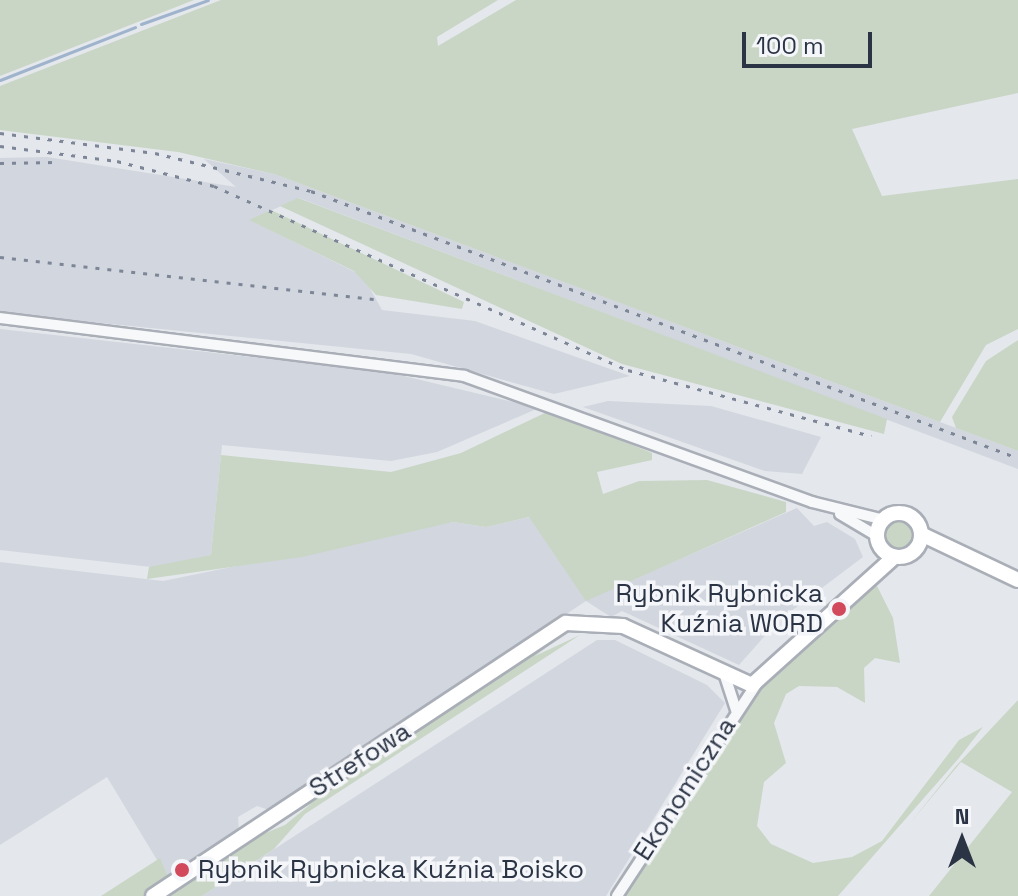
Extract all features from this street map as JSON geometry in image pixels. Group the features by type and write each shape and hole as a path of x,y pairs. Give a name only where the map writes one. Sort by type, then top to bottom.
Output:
{"street":[{"path":"0,318 457,374 831,509 884,520 908,514 921,534 975,564 1018,580"},
{"path":"831,509 879,541 894,557 913,552 975,564"},
{"path":"879,541 884,520"},
{"path":"913,552 921,534"},
{"name":"Ekonomiczna","path":"846,595 879,541"},
{"name":"Ekonomiczna","path":"617,896 736,710 756,684 846,595 894,557"},
{"name":"Ekonomiczna","path":"566,623 623,626 725,676 756,684"},
{"name":"Strefowa","path":"153,896 566,623"},
{"path":"725,676 736,710"}],"shaded area":[{"path":"47,157 236,187 204,159 274,174 1018,451 1018,469 299,198 250,220 363,276 382,310 475,321 630,376 554,394 411,354 0,313 0,158"},
{"path":"0,329 387,372 539,408 437,452 391,461 222,445 211,555 160,568 0,550"},
{"path":"608,401 711,406 821,437 802,474 765,471 583,407"},
{"path":"797,508 814,526 827,522 855,539 863,557 778,621 739,665 622,611 611,617 586,601 269,810 257,806 238,817 239,831 169,880 107,777 0,845 0,562 163,581 453,522 486,527 530,517 586,600"},
{"path":"597,640 615,640 707,685 725,703 606,896 202,896"}],"green space":[{"path":"0,0 194,0 0,76"},
{"path":"221,0 498,0 437,37 438,46 516,0 1018,0 1018,93 852,129 882,196 1018,179 1018,329 986,345 940,422 274,174 178,152 0,130 0,86"},
{"path":"298,198 887,419 884,434 622,364 280,206"},
{"path":"271,210 464,302 462,309 376,295 354,271 249,220"},
{"path":"1018,340 1018,451 956,428 952,417 986,361"},
{"path":"549,411 652,453 652,460 597,472 603,494 639,481 707,480 786,502 786,512 586,601 529,517 486,527 453,522 302,557 147,579 149,567 211,555 221,455 391,472 461,453"},
{"path":"899,521 909,525 913,535 909,545 899,549 889,545 885,535 889,525"},
{"path":"877,586 893,618 900,663 875,658 864,668 865,703 837,687 799,686 786,694 774,723 786,763 764,782 757,826 771,844 813,863 852,857 882,841 959,740 983,727 959,758 838,896 623,896 767,681 863,590"},
{"path":"566,632 535,656 580,635 305,814 274,849 202,896 163,896 246,841 285,825 312,803 292,815 296,808"},
{"path":"1018,700 1018,896 929,896 1012,792 961,762 911,822 956,766"},
{"path":"160,858 169,880 145,896 101,896"}],"waterway":[{"path":"141,24 208,0"},
{"path":"0,80 135,27"}],"railway":[{"path":"0,133 155,153 311,191 1018,458"},
{"path":"0,146 117,161 214,186 628,370 871,436"},
{"path":"0,163 56,162"},
{"path":"0,257 376,299"}],"place":[{"name":"Rybnik Rybnicka Kuźnia WORD","path":"839,609"},
{"name":"Rybnik Rybnicka Kuźnia Boisko","path":"182,870"}]}
